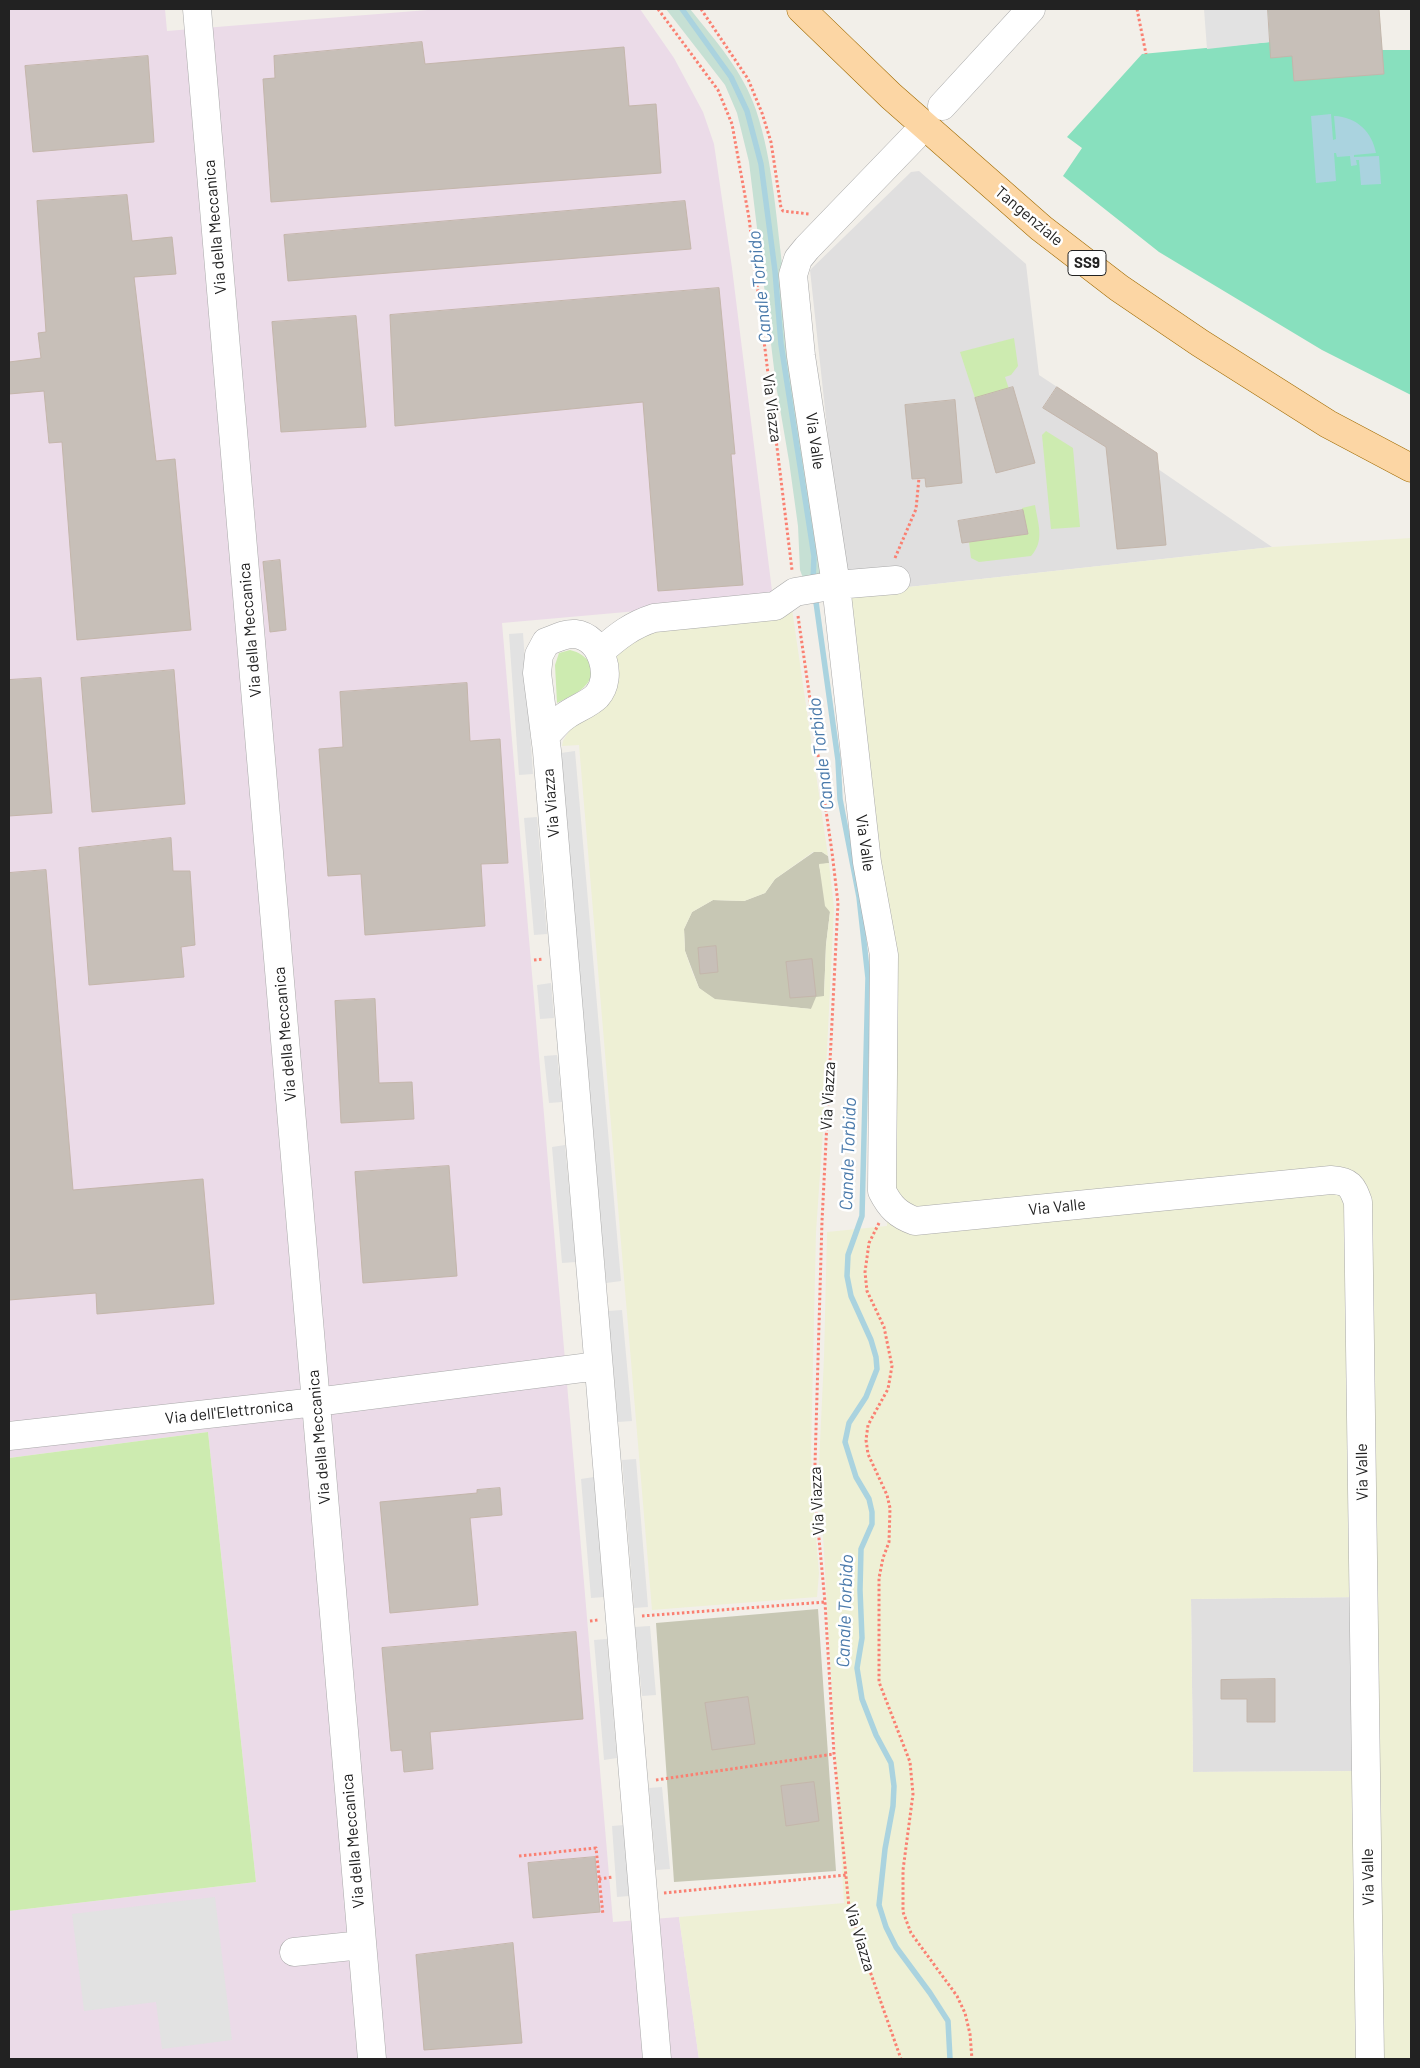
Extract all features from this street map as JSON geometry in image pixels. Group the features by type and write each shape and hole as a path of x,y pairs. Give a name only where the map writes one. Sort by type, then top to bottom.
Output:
{"main road":[{"name":"Tangenziale","path":"800,9 891,96 1033,221 1119,288 1200,343 1328,424 1411,468"}],"street":[{"name":"Via della Meccanica","path":"196,9 372,2059"},
{"path":"942,106 1031,9"},
{"name":"Via Valle","path":"914,136 798,259 793,275 801,356 836,585 867,862 884,955 882,1191 888,1205 900,1216 914,1221 1331,1180 1342,1180 1352,1186 1358,1202 1370,2059"},
{"path":"545,736 564,718 597,695 603,683 604,668 601,651 621,633 646,620 775,606 795,592 836,585 895,571"},
{"name":"Via Viazza","path":"601,651 591,641 576,634 546,642 539,655 537,673 545,736 657,2059"},
{"name":"Via dell'Elettronica","path":"9,1436 316,1402 598,1366"},
{"path":"294,1952 362,1945"}],"path":[{"name":"Via Viazza","path":"658,9 718,90 732,124 749,218 795,592 832,852 838,903 822,1221 815,1464 816,1507 825,1602 834,1754 849,1907 858,1940 901,2059"},
{"path":"701,9 748,79 762,113 771,142 780,208 783,211 831,223"},
{"path":"1137,9 1146,54"},
{"path":"895,571 916,508 919,478"},
{"path":"900,1216 882,1220 876,1224 869,1243 865,1272 867,1291 884,1327 892,1366 888,1388 868,1425 866,1440 868,1454 887,1495 890,1508 889,1542 883,1558 880,1578 879,1682 910,1762 912,1794 903,1870 903,1912 911,1933 957,1996 965,2013 970,2034 972,2059"},
{"path":"620,1618 825,1602"},
{"path":"634,1784 834,1754"},
{"path":"519,1856 596,1848 603,1915"},
{"path":"643,1895 846,1876"},
{"path":"599,1879 612,1877"}],"shaded area":[{"path":"9,9 165,9 167,31 440,9 640,9 674,58 703,112 714,144 732,268 773,599 502,623 613,1922 679,1917 699,2059 9,2059 9,1911 256,1882 208,1432 9,1458"},
{"path":"666,9 690,9 709,32 728,56 744,82 762,130 774,193 824,574 803,578 800,570 798,526 776,385 749,162 737,113 725,85"},
{"path":"1204,9 1268,9 1270,42 1207,49"},
{"path":"919,171 1026,264 1039,375 1157,453 1158,469 1272,547 845,594 810,270 911,172"},
{"path":"1411,538 1411,2059 699,2059 679,1917 844,1903 819,1465 827,1232 887,1226 889,1074 845,594 1272,547","holes":["1359,1597 1360,1771 1193,1772 1191,1599"]},
{"path":"792,609 828,856 822,852 813,852 775,879 765,893 744,901 713,900 692,912 684,929 685,951 699,988 715,999 811,1009 816,997 824,996 826,945 830,912 825,906 819,864 829,863 834,908 816,1232 811,1452 819,1573 817,1597 652,1610 579,745 562,746 563,741 614,655 629,636"},
{"path":"523,633 533,774 519,775 509,634"},
{"path":"575,751 621,1281 606,1283 561,753"},
{"path":"537,817 547,934 534,935 524,818"},
{"path":"814,852 822,852 828,856 829,863 819,865 830,912 826,945 824,996 811,1009 715,1000 699,988 685,951 684,929 692,912 713,900 744,901 765,893 775,879"},
{"path":"551,983 554,1018 540,1019 537,985"},
{"path":"557,1055 562,1102 549,1103 544,1056"},
{"path":"565,1145 576,1262 562,1263 552,1147"},
{"path":"622,1310 632,1421 618,1422 608,1311"},
{"path":"636,1459 648,1607 634,1608 622,1460"},
{"path":"594,1477 604,1597 591,1598 581,1479"},
{"path":"1359,1597 1360,1771 1193,1772 1191,1599"},
{"path":"818,1609 836,1871 674,1882 656,1623"},
{"path":"650,1626 656,1695 642,1696 635,1627"},
{"path":"607,1639 617,1758 604,1760 594,1640"},
{"path":"662,1787 670,1869 656,1870 649,1788"},
{"path":"624,1825 629,1896 617,1897 612,1826"},
{"path":"215,1897 232,2040 162,2049 156,2002 84,2011 72,1914"}],"green space":[{"path":"1268,9 1379,9 1382,50 1411,50 1411,395 1322,350 1159,252 1063,176 1082,148 1067,137 1142,54 1270,42"},
{"path":"1014,338 1018,366 1011,375 1005,377 1009,389 975,398 960,352"},
{"path":"1046,431 1073,448 1080,527 1051,529 1042,435"},
{"path":"1035,505 1039,538 1038,544 1031,556 979,562 971,558 969,542 1028,534 1022,508"},
{"path":"570,650 587,659 592,669 592,675 584,687 557,703 555,665 559,653"},
{"path":"208,1432 256,1882 9,1911 9,1458"}],"water":[{"path":"1331,114 1333,140 1336,139 1334,116 1350,119 1367,132 1376,153 1354,155 1354,157 1379,156 1381,184 1361,185 1359,160 1356,160 1357,165 1351,166 1350,156 1337,157 1336,153 1334,153 1336,181 1316,183 1311,116"}],"building":[{"path":"1268,9 1379,9 1384,74 1294,81 1292,56 1271,58"},
{"path":"422,42 425,64 624,47 629,106 656,104 661,173 271,202 263,79 275,78 274,56"},
{"path":"148,56 154,142 33,152 25,66"},
{"path":"127,195 132,241 172,237 176,274 134,277 156,461 175,459 191,630 77,640 62,442 49,443 44,391 9,394 9,362 41,358 38,333 46,332 37,201"},
{"path":"685,201 691,249 288,281 284,235"},
{"path":"719,288 735,454 731,454 743,585 658,591 643,402 395,426 390,315"},
{"path":"356,316 366,427 281,432 272,322"},
{"path":"1013,387 1035,463 996,473 975,398"},
{"path":"1057,387 1157,453 1166,545 1117,549 1106,447 1043,408"},
{"path":"955,400 962,483 926,487 925,478 912,479 905,405"},
{"path":"1023,510 1028,534 962,543 958,521"},
{"path":"280,560 286,630 270,632 263,562"},
{"path":"174,670 185,804 92,812 81,678"},
{"path":"41,678 52,813 9,816 9,680"},
{"path":"467,683 470,741 500,739 508,863 481,864 485,926 365,935 361,874 328,876 319,749 343,747 340,692"},
{"path":"171,838 173,871 190,871 195,945 181,947 184,977 89,985 79,848"},
{"path":"46,870 73,1190 203,1179 214,1304 97,1314 96,1293 9,1300 9,873"},
{"path":"716,946 718,972 700,974 698,948"},
{"path":"812,959 816,996 790,998 786,962"},
{"path":"375,999 379,1083 412,1082 414,1119 341,1123 335,1001"},
{"path":"449,1166 457,1276 363,1283 355,1172"},
{"path":"500,1488 502,1515 470,1518 478,1605 390,1613 380,1502 477,1493 477,1490"},
{"path":"576,1632 583,1719 430,1732 433,1769 404,1772 402,1750 391,1751 382,1648"},
{"path":"1275,1679 1275,1722 1247,1722 1247,1699 1221,1699 1221,1680"},
{"path":"748,1697 755,1744 712,1750 705,1703"},
{"path":"814,1782 819,1821 786,1826 781,1786"},
{"path":"595,1857 600,1912 533,1918 528,1863"},
{"path":"513,1943 522,2043 424,2050 416,1955"}],"waterway":[{"name":"Canale Torbido","path":"682,9 731,77 747,111 761,164 775,271 781,344 814,556 813,581"},
{"name":"Canale Torbido","path":"815,595 838,760 840,799 859,897 868,978 862,1216 848,1255 847,1276 851,1296 871,1340 877,1369 866,1397 849,1423 845,1442 856,1477 869,1499 872,1512 872,1524 861,1549 862,1638 857,1668 862,1699 876,1735 891,1763 894,1786 893,1806 885,1849 879,1905 886,1927 896,1947 948,2021 950,2059"}]}
